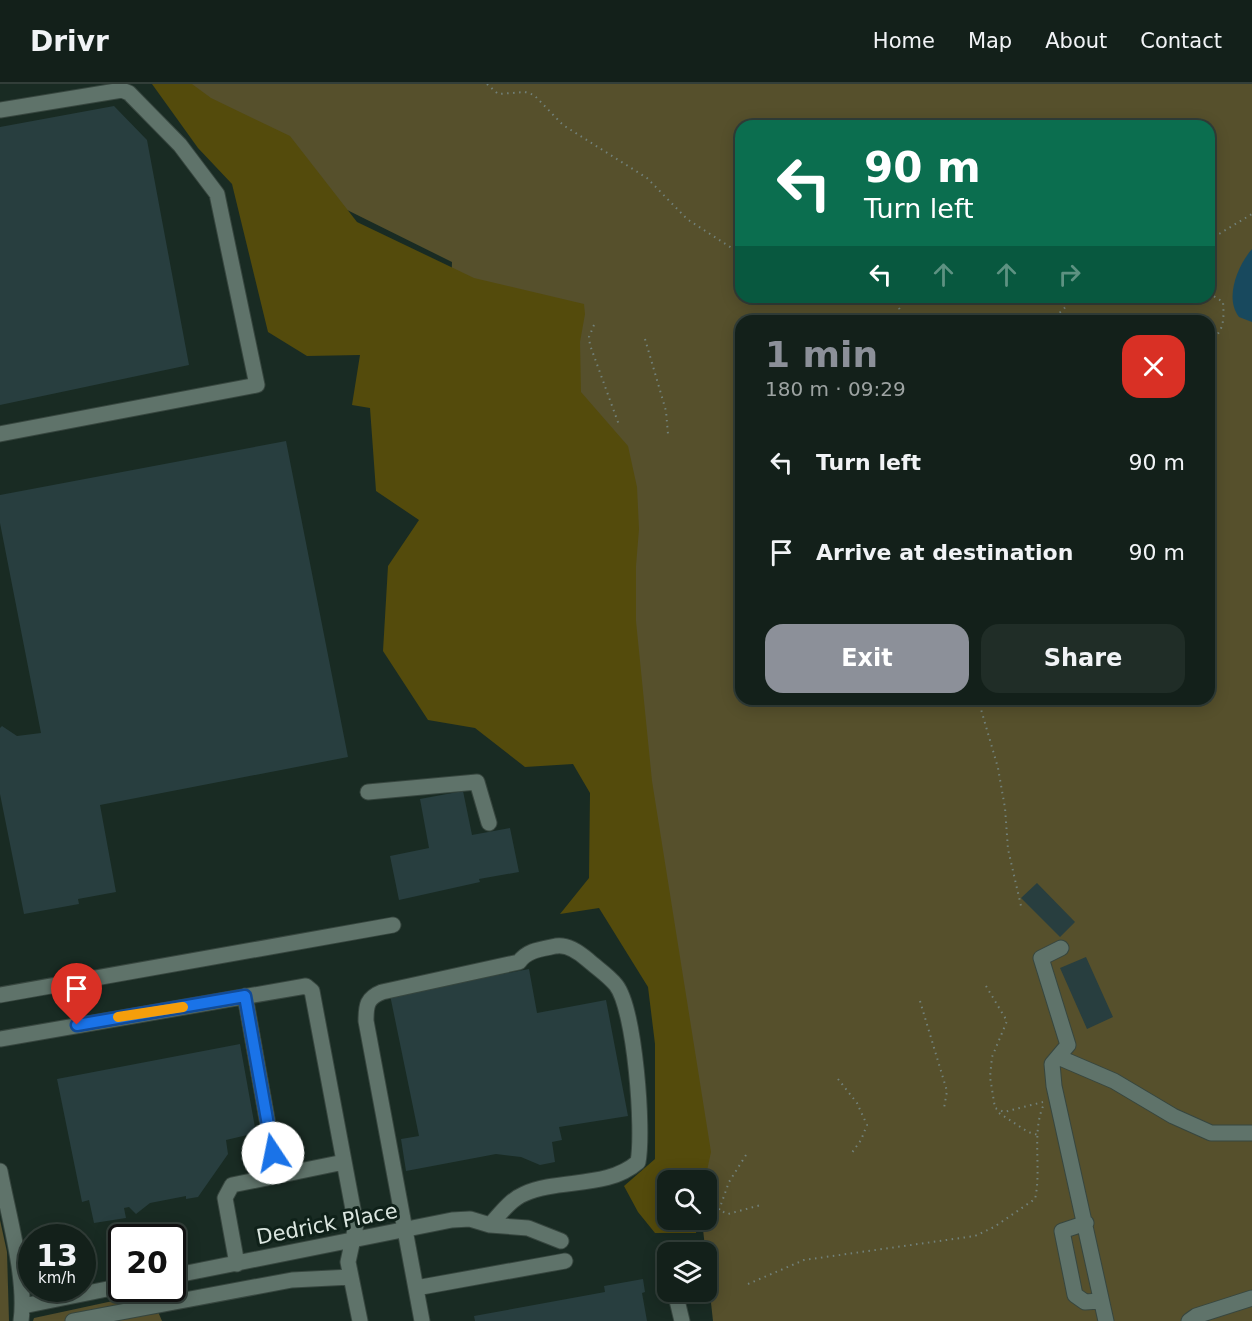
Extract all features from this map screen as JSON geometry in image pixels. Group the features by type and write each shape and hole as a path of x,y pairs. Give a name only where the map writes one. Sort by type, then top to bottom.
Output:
{"street":[{"path":"0,110 122,90 129,93 180,145 217,194 256,385 0,434"},
{"path":"368,792 477,782 489,823"},
{"path":"0,995 393,925"},
{"path":"422,1321 366,1021 366,1004 371,997 382,992 519,962 526,953 561,945 579,952 610,980 616,986 625,1004 642,1118 642,1143 638,1162 617,1176 524,1194 510,1203 490,1225"},
{"path":"1061,948 1041,958 1068,1045 1055,1061 1051,1100 1086,1223 1100,1301 1106,1321"},
{"path":"0,1039 306,986 312,990 356,1225 348,1262 360,1321"},
{"path":"245,996 277,1175"},
{"path":"1055,1061 1114,1081 1173,1116 1211,1133 1252,1132"},
{"path":"237,1264 225,1198 232,1185 344,1162"},
{"path":"0,1171 22,1313 108,1290"},
{"name":"Dedrick Place","path":"186,1273 470,1219 490,1225 528,1228 561,1241"},
{"path":"1086,1223 1062,1231 1075,1295 1085,1302 1100,1301"},
{"path":"416,1288 565,1261"},
{"path":"73,1321 292,1280 351,1277"},
{"path":"1189,1321 1196,1316 1252,1298"},
{"path":"677,1302 682,1321"}],"path":[{"path":"487,84 498,94 525,92 534,95 563,125 647,178 687,219 735,250"},
{"path":"1215,236 1252,214"},
{"path":"1215,297 1223,302 1224,318 1215,336"},
{"path":"1057,315 1070,303"},
{"path":"594,325 589,337 590,345 619,425"},
{"path":"645,339 666,411 669,434"},
{"path":"980,705 998,768 1005,808 1008,849 1021,906"},
{"path":"986,986 1007,1021 994,1050 991,1065 990,1077 997,1111 1028,1132 1039,1136"},
{"path":"920,1001 947,1091 944,1108"},
{"path":"838,1079 857,1103 867,1125 850,1154"},
{"path":"997,1111 1004,1112 1051,1100"},
{"path":"748,1284 804,1260 834,1258 902,1245 938,1243 982,1234 1016,1211 1029,1206 1035,1199 1038,1118 1051,1100"},
{"path":"746,1155 729,1182 719,1210 728,1214 760,1205"}],"shaded area":[{"path":"152,84 192,84 211,98 290,136 357,222 474,278 584,304 585,314 580,342 581,392 628,446 637,487 639,529 636,621 652,781 711,1152 707,1170 657,1170 657,1230 696,1230 696,1233 655,1233 638,1212 624,1186 655,1159 655,1044 648,987 599,908 560,914 589,878 590,793 573,764 525,767 475,728 428,720 383,651 388,566 419,520 376,491 370,408 352,405 360,355 307,356 268,332 232,184 198,148"},
{"path":"180,84 1252,84 1252,1321 713,1321 711,1302 717,1302 717,1242 704,1242 703,1230 717,1230 717,1170 696,1170 624,560 442,512 452,262 329,201"},
{"path":"0,1220 7,1252 9,1321 0,1321"},
{"path":"108,1302 154,1302 162,1321 33,1321 34,1318"}],"water":[{"path":"1252,249 1252,322 1239,317 1233,301 1233,291 1242,264"}],"building":[{"path":"114,106 147,140 189,365 0,405 0,127"},
{"path":"286,441 348,757 100,805 116,892 78,899 79,904 24,914 0,794 0,728 2,726 17,736 41,733 0,523 0,495"},
{"path":"463,791 472,835 510,828 519,872 479,879 480,882 399,900 390,856 429,848 420,799"},
{"path":"1037,883 1075,922 1060,937 1021,898"},
{"path":"1086,957 1113,1017 1087,1029 1060,968"},
{"path":"529,969 537,1013 606,1000 628,1116 559,1127 562,1140 552,1142 555,1162 540,1165 521,1157 496,1154 406,1171 401,1139 419,1136 390,995"},
{"path":"240,1044 256,1133 226,1140 228,1154 198,1197 186,1199 186,1196 150,1203 136,1214 129,1207 124,1208 126,1218 94,1223 89,1200 82,1202 57,1079"},
{"path":"643,1279 645,1292 642,1293 647,1321 475,1321 474,1316 605,1292 604,1286"}],"slow traffic":[{"path":"118,1017 183,1007"}],"route":[{"path":"77,1025 245,996 273,1153"}]}
